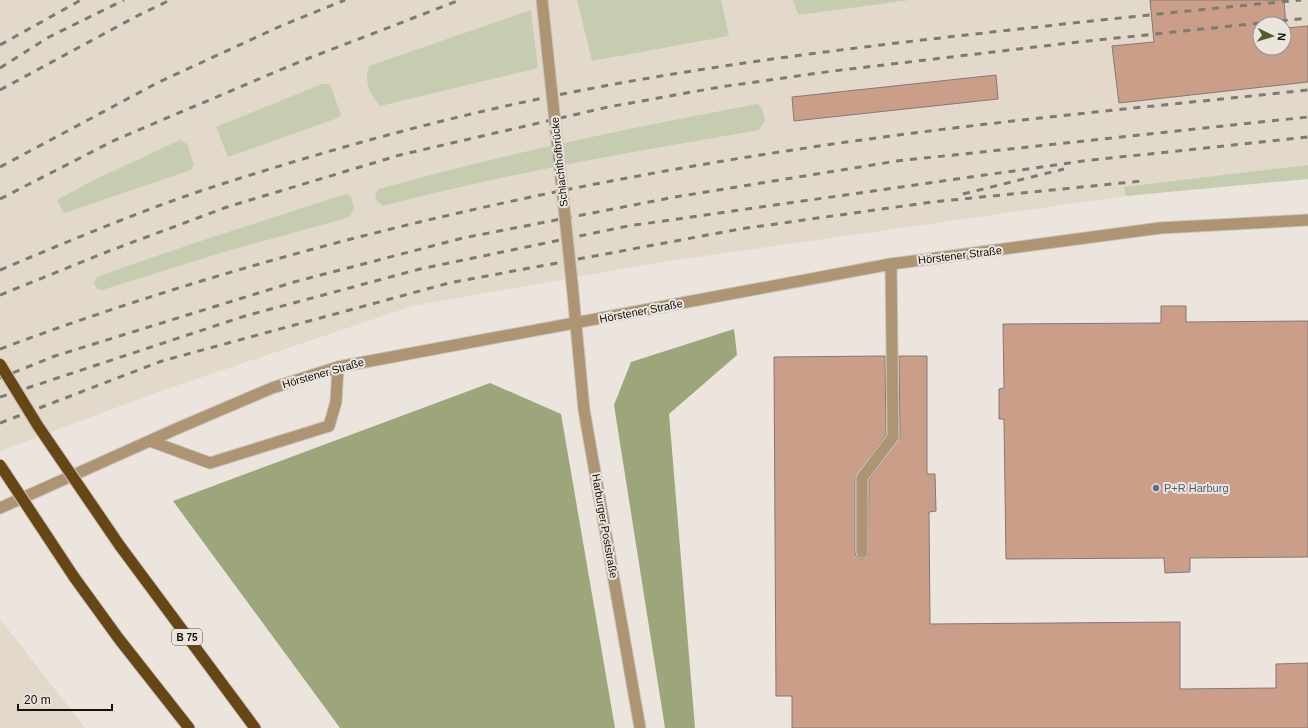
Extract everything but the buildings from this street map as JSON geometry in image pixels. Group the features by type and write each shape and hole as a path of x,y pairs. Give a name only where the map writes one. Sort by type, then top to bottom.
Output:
{"highway":[{"name":"B 75","path":"0,364 38,426 120,546 255,728"},
{"path":"0,465 74,577 119,639 189,728"}],"street":[{"name":"Schlachthofbrücke","path":"542,0 575,323"},
{"name":"Hörstener Straße","path":"0,508 272,388 338,367 891,264 1160,228 1308,220"},
{"path":"862,552 862,478 893,437 891,264"},
{"name":"Harburger Poststraße","path":"575,323 584,410 640,728"},
{"path":"150,441 210,463 329,426 336,402 338,367"}],"shaded area":[{"path":"0,0 1308,0 1308,165 1162,191 662,262 413,306 166,389 0,451"},
{"path":"0,619 85,728 0,728"}],"green space":[{"path":"577,0 721,0 729,36 592,61"},
{"path":"793,0 910,0 798,15"},
{"path":"531,10 538,68 380,106 370,92 367,82 369,66"},
{"path":"322,84 330,84 341,115 335,119 228,157 216,127"},
{"path":"757,104 762,108 765,121 759,130 523,173 383,206 377,201 375,195 379,189 473,164 614,132"},
{"path":"180,140 187,144 194,165 191,170 64,213 57,200 92,181"},
{"path":"1308,165 1308,179 1126,196 1124,187"},
{"path":"346,194 351,197 354,208 350,217 224,252 102,290 97,289 94,283 97,277 128,266 221,234"},
{"path":"734,329 737,355 669,414 695,728 665,728 614,405 631,362"},
{"path":"490,383 561,414 615,728 340,728 173,501"}],"railway":[{"path":"0,45 81,0"},
{"path":"0,68 49,37 124,0"},
{"path":"0,90 135,17 170,0"},
{"path":"0,167 159,82 283,25 345,0"},
{"path":"0,199 115,140 299,62 460,0"},
{"path":"0,270 140,213 225,183 386,135 537,99 644,79 806,54 1204,9 1301,0"},
{"path":"0,295 109,251 227,207 400,155 608,107 720,87 833,71 1069,43 1308,18"},
{"path":"0,349 111,310 223,274 336,243 451,215 566,190 681,168 797,149 914,133 1308,90"},
{"path":"0,378 55,356 294,282 463,238 675,197 897,161 1308,117"},
{"path":"0,397 245,316 420,269 628,226 1083,161 1308,137"},
{"path":"963,194 1064,169"},
{"path":"0,423 162,361 449,283 740,229 932,202 1142,181"}],"place":[{"name":"P+R Harburg","path":"1156,488"}]}
